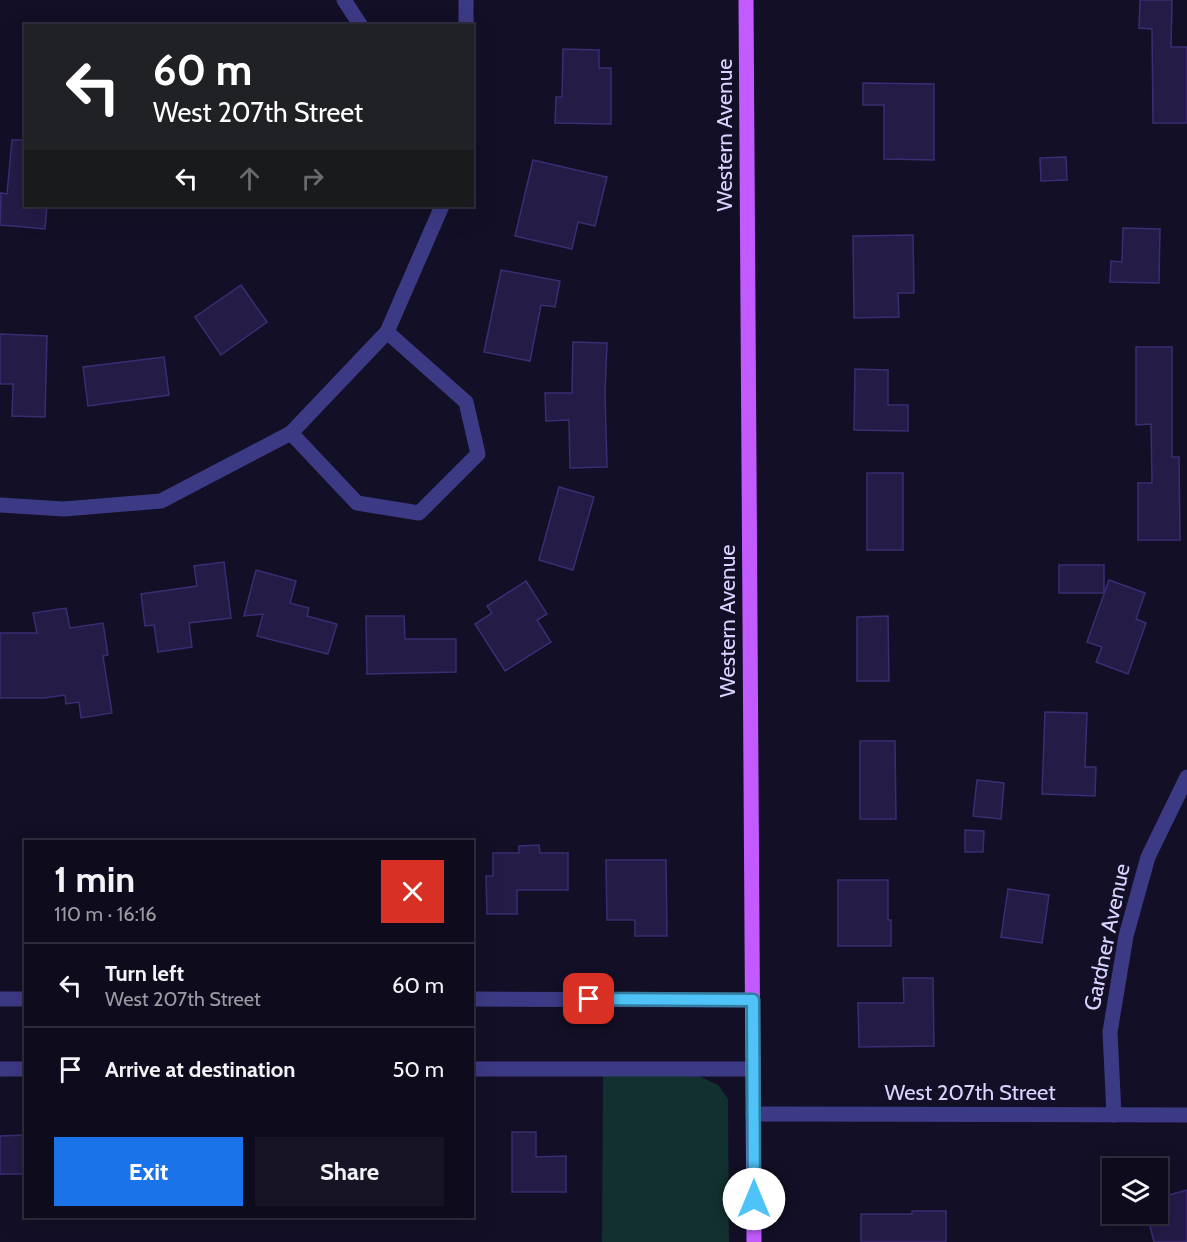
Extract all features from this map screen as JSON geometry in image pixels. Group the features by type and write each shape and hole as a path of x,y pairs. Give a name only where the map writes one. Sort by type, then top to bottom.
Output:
{"main road":[{"name":"Western Avenue","path":"746,0 754,1242"}],"street":[{"path":"344,0 360,24"},
{"path":"466,0 466,24"},
{"path":"0,506 64,508 161,501 291,432 387,332 442,207"},
{"path":"291,432 357,503 419,513 478,454 466,402 387,332"},
{"name":"Gardner Avenue","path":"1114,1115 1110,1032 1126,936 1148,857 1187,777"},
{"path":"0,999 24,999"},
{"path":"474,999 753,1000"},
{"path":"0,1069 24,1069"},
{"path":"474,1069 753,1069"},
{"name":"West 207th Street","path":"753,1114 1187,1115"}],"green space":[{"path":"603,1074 699,1076 718,1085 728,1099 729,1242 602,1242"}],"building":[{"path":"1140,0 1172,0 1171,47 1187,47 1187,123 1153,123 1152,29 1139,28"},
{"path":"563,49 599,50 599,68 611,68 611,124 555,123 556,97 562,97"},
{"path":"863,83 934,84 934,160 884,159 884,105 863,105"},
{"path":"12,140 24,140 24,207 47,207 45,229 0,225 1,193 7,194"},
{"path":"1066,157 1067,180 1041,181 1040,158"},
{"path":"533,160 607,177 595,226 578,222 572,249 515,236"},
{"path":"1123,228 1160,229 1159,283 1110,282 1111,261 1122,262"},
{"path":"913,235 914,293 898,293 899,317 854,318 853,236"},
{"path":"501,270 560,281 555,307 541,305 530,361 484,352"},
{"path":"241,285 267,322 221,355 195,317"},
{"path":"0,334 47,336 45,417 12,416 13,384 0,384"},
{"path":"573,342 607,343 605,392 607,467 570,468 569,420 546,421 545,393 572,393"},
{"path":"1136,347 1172,347 1172,457 1179,457 1180,540 1138,540 1138,483 1152,483 1151,424 1136,425"},
{"path":"164,357 169,395 88,406 83,367"},
{"path":"855,369 888,370 888,405 908,405 908,431 854,430"},
{"path":"867,473 903,473 903,550 867,550"},
{"path":"559,487 594,497 573,570 539,560"},
{"path":"224,562 231,618 189,623 192,647 158,652 154,625 145,626 141,594 197,586 194,566"},
{"path":"1059,565 1104,565 1104,593 1059,593"},
{"path":"256,570 296,581 290,603 309,608 307,616 337,624 328,654 257,636 263,614 244,616"},
{"path":"1109,580 1145,593 1136,619 1146,623 1128,674 1096,662 1102,647 1087,642"},
{"path":"526,581 547,614 537,620 551,642 505,671 475,624 492,613 487,606"},
{"path":"66,608 70,628 103,623 108,655 103,656 112,713 81,718 79,702 66,704 65,695 44,698 0,698 0,633 37,633 33,613"},
{"path":"366,616 404,616 405,639 456,639 456,672 367,674"},
{"path":"888,616 889,681 857,681 857,617"},
{"path":"1045,712 1087,713 1085,767 1096,767 1095,796 1042,794"},
{"path":"860,741 895,741 896,819 860,819"},
{"path":"977,780 1004,783 1001,819 973,816"},
{"path":"965,830 984,831 983,852 965,852"},
{"path":"539,845 540,853 568,853 568,890 517,890 517,914 487,914 486,876 493,876 493,853 519,853 519,846"},
{"path":"606,860 666,860 667,936 635,936 635,920 607,920"},
{"path":"838,880 888,880 888,920 891,920 891,946 838,946"},
{"path":"1008,889 1049,895 1042,943 1001,937"},
{"path":"903,978 933,978 934,1046 859,1047 858,1003 904,1003"},
{"path":"512,1132 536,1132 536,1157 566,1156 566,1192 512,1192"},
{"path":"24,1135 24,1174 0,1174 0,1136"},
{"path":"1187,1190 1187,1242 1154,1242 1150,1226 1168,1224 1168,1195"},
{"path":"912,1211 946,1211 946,1242 861,1242 861,1214 912,1214"}],"route":[{"path":"589,999 753,1000 754,1199"}]}
